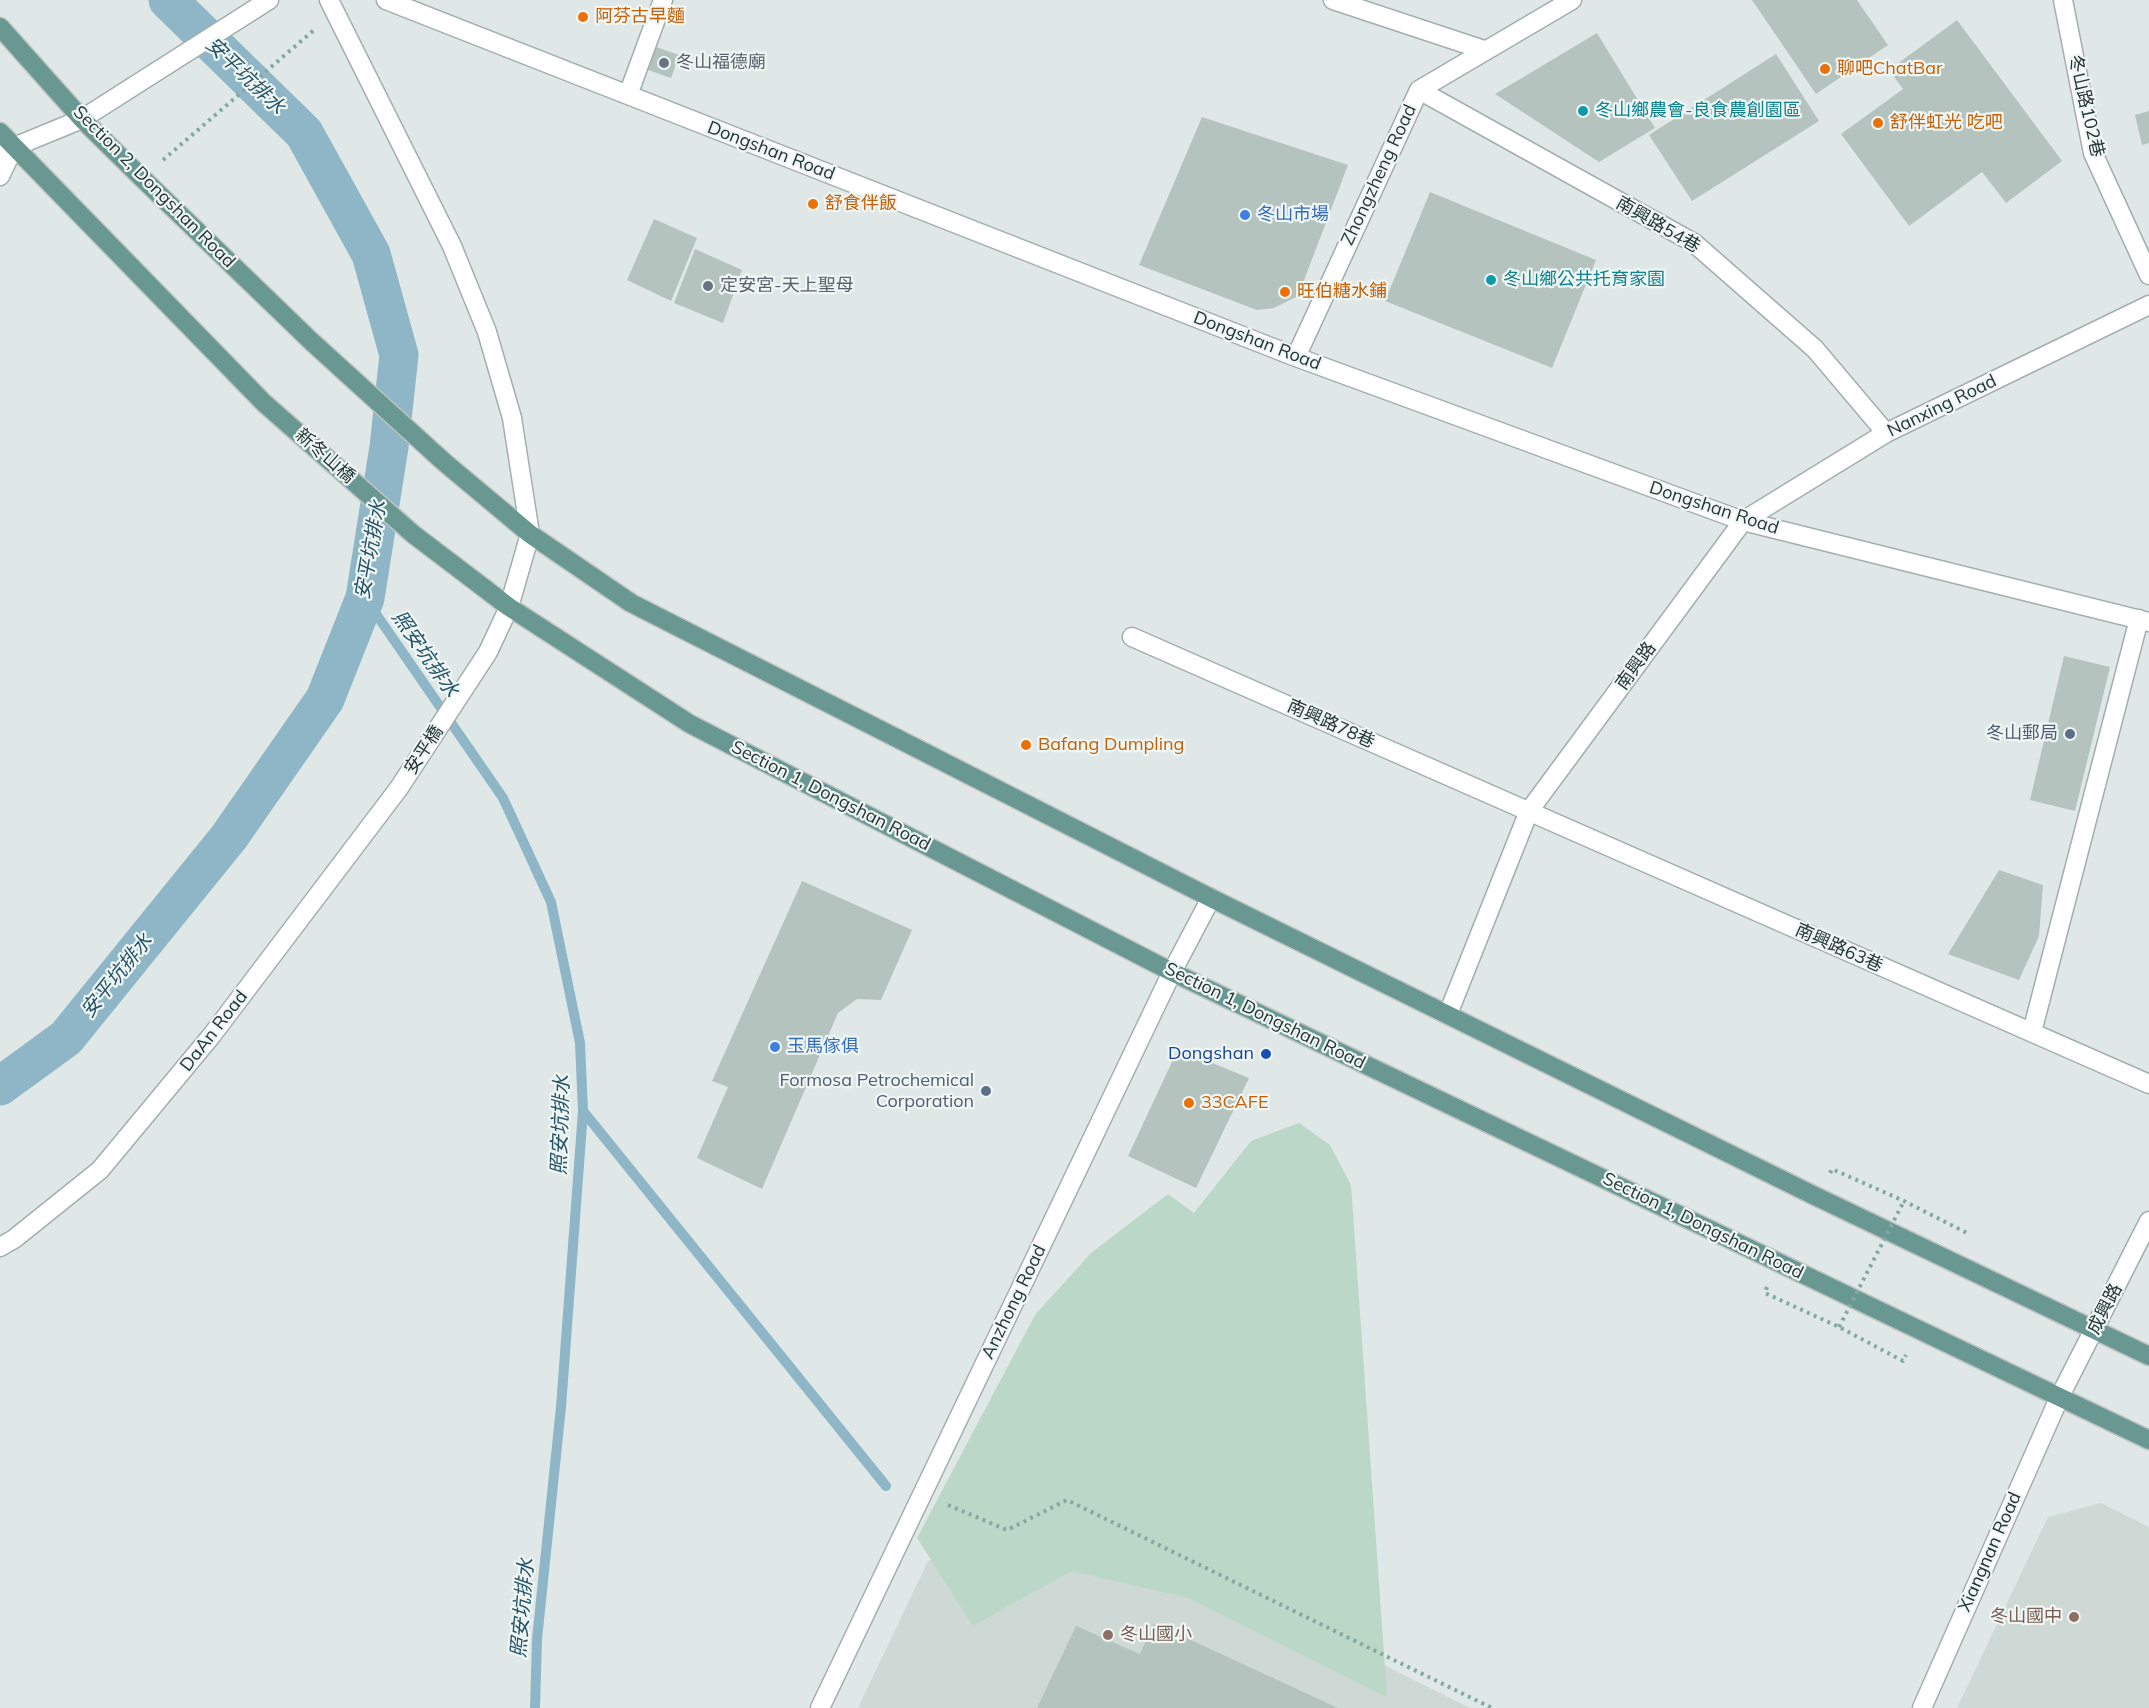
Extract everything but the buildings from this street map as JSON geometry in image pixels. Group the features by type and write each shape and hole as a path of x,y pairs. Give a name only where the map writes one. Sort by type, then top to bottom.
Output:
{"main road":[{"name":"Section 2, Dongshan Road","path":"0,27 82,118 312,342 444,462 531,534"},
{"path":"0,132 7,148"},
{"name":"新冬山橋","path":"7,148 264,403 413,534"},
{"name":"Section 1, Dongshan Road","path":"413,534 509,607 690,724 1173,972 2149,1440"},
{"path":"531,534 631,603 1211,898 1815,1196 2149,1356"}],"street":[{"path":"0,176 7,148 82,118 269,0"},
{"path":"329,0 452,246 487,332 512,418 531,534"},
{"name":"Dongshan Road","path":"386,0 1296,357 1743,521 2144,620"},
{"path":"628,95 663,0"},
{"path":"1333,0 1484,50"},
{"name":"Zhongzheng Road","path":"1296,357 1419,90 1572,0"},
{"name":"冬山路102巷","path":"2063,0 2093,153 2149,275"},
{"name":"南興路54巷","path":"1419,90 1694,243 1815,349 1886,433"},
{"name":"Nanxing Road","path":"1743,521 1886,433 2149,305"},
{"name":"南興路","path":"1448,1014 1529,811 1743,521"},
{"name":"安平橋","path":"399,788 488,652 509,607 531,534"},
{"path":"2032,1032 2144,620"},
{"name":"南興路78巷","path":"1132,637 1529,811"},
{"name":"DaAn Road","path":"0,1247 14,1239 100,1170 212,1035 399,788"},
{"name":"南興路63巷","path":"1529,811 2149,1084"},
{"name":"Anzhong Road","path":"820,1708 1173,972 1211,898"},
{"name":"成興路","path":"2060,1396 2149,1221"},
{"name":"Xiangnan Road","path":"1922,1708 2060,1396"}],"path":[{"path":"142,178 303,39"},
{"path":"1832,1169 1904,1201 1967,1233"},
{"path":"1839,1327 1904,1201"},
{"path":"1765,1293 1839,1327 1903,1361"},
{"path":"922,1494 1007,1530 1067,1500 1492,1708"}],"shaded area":[{"name":"冬山國中","path":"2101,1503 2149,1527 2149,1708 1957,1708 2048,1517"},
{"name":"冬山國小","path":"1071,1509 1470,1708 858,1708 928,1561"}],"green space":[{"path":"1299,1123 1330,1145 1351,1185 1387,1697 1189,1598 1071,1571 973,1626 917,1538 1035,1315 1091,1253 1168,1194 1194,1213 1251,1141"}],"waterway":[{"name":"安平坑排水","path":"0,1086 66,1038 229,837 325,699 365,598 389,447 399,355 371,254 304,133 168,0"},
{"name":"照安坑排水","path":"365,598 503,798 551,902 580,1043 583,1111 561,1407 537,1639 535,1708"},
{"path":"583,1111 886,1486"}],"place":[{"name":"阿芬古早麵","path":"583,17"},
{"name":"冬山福德廟","path":"664,63"},
{"name":"聊吧ChatBar","path":"1825,69"},
{"name":"冬山鄉農會-良食農創園區","path":"1583,111"},
{"name":"舒伴虹光 吃吧","path":"1878,123"},
{"name":"舒食伴飯","path":"813,204"},
{"name":"冬山市場","path":"1245,215"},
{"name":"冬山鄉公共托育家園","path":"1491,280"},
{"name":"定安宮-天上聖母","path":"708,286"},
{"name":"旺伯糖水鋪","path":"1285,292"},
{"name":"冬山郵局","path":"2070,734"},
{"name":"Bafang Dumpling","path":"1026,745"},
{"name":"玉馬傢俱","path":"775,1047"},
{"name":"Dongshan","path":"1266,1054"},
{"name":"Formosa Petrochemical Corporation","path":"986,1091"},
{"name":"33CAFE","path":"1189,1103"},
{"name":"冬山國中","path":"2074,1617"},
{"name":"冬山國小","path":"1108,1635"}]}
